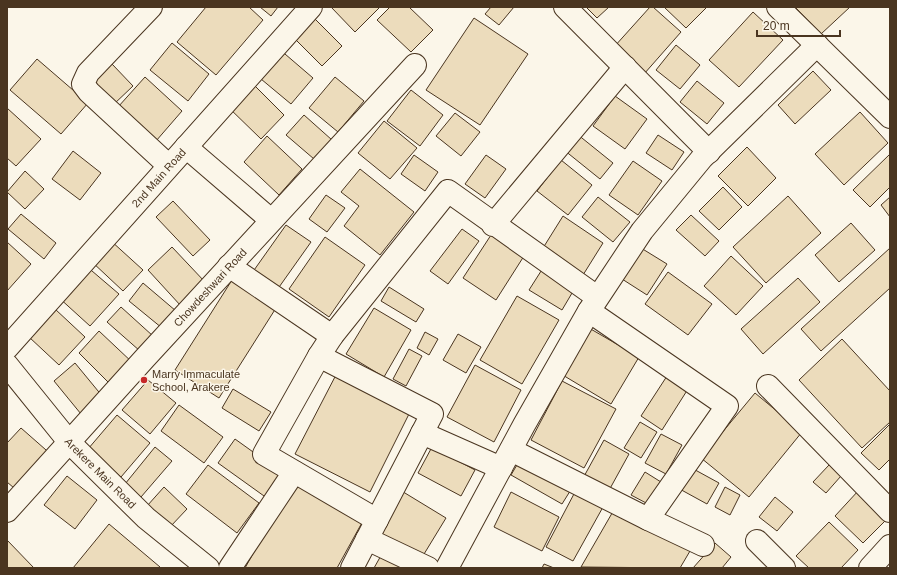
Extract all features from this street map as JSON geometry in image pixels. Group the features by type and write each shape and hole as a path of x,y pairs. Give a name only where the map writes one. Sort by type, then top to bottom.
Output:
{"street":[{"path":"151,7 88,73 83,84 89,92 168,165"},
{"name":"2nd Main Road","path":"7,348 168,165 186,147 311,7"},
{"path":"564,7 709,152"},
{"path":"778,7 890,117"},
{"path":"447,568 593,304 642,231 702,158 817,44"},
{"name":"Chowdeshwari Road","path":"7,511 271,220 415,65"},
{"path":"493,225 625,67"},
{"path":"186,147 271,220"},
{"path":"428,568 372,530 294,472 264,454 319,356 332,336 448,192 493,225 593,304 727,406 648,520"},
{"path":"229,266 332,336"},
{"path":"319,356 432,414 352,568"},
{"name":"Arekere Main Road","path":"7,365 70,442 146,518 208,568"},
{"path":"768,386 890,511"},
{"path":"422,433 506,459 703,545"},
{"path":"230,568 294,472"},
{"path":"757,542 784,568"},
{"path":"870,568 890,546"}],"building":[{"path":"206,7 249,7 263,20 216,75 177,42"},
{"path":"260,7 278,7 271,16"},
{"path":"331,7 380,7 355,32"},
{"path":"390,7 409,7 433,30 411,52 377,20"},
{"path":"491,7 514,7 499,25 485,14"},
{"path":"586,7 609,7 597,18"},
{"path":"650,7 653,7 681,32 644,74 614,47"},
{"path":"664,7 707,7 686,28"},
{"path":"795,7 850,7 821,34"},
{"path":"753,12 783,40 739,87 709,60"},
{"path":"310,14 342,46 322,66 290,34"},
{"path":"474,18 528,54 480,125 426,90"},
{"path":"172,43 209,74 188,101 150,70"},
{"path":"676,45 700,65 680,89 656,70"},
{"path":"278,48 313,78 291,104 255,74"},
{"path":"37,59 88,103 61,134 10,90"},
{"path":"112,64 133,86 113,105 92,84"},
{"path":"813,71 831,90 795,124 778,105"},
{"path":"145,77 182,111 156,141 118,107"},
{"path":"335,77 364,101 338,132 309,108"},
{"path":"249,80 284,115 261,139 226,105"},
{"path":"697,81 724,103 707,124 680,102"},
{"path":"411,90 443,115 420,146 387,121"},
{"path":"615,96 647,119 625,149 593,126"},
{"path":"7,108 41,139 16,166 7,158"},
{"path":"860,112 888,143 844,185 815,154"},
{"path":"455,113 480,132 461,156 436,136"},
{"path":"304,115 332,140 314,159 286,135"},
{"path":"384,121 417,148 390,179 358,153"},
{"path":"577,134 613,163 600,179 564,150"},
{"path":"658,135 684,152 672,170 646,153"},
{"path":"267,136 302,169 279,195 244,162"},
{"path":"747,147 776,178 748,206 718,176"},
{"path":"73,151 101,173 80,200 52,179"},
{"path":"890,154 890,187 870,207 853,190"},
{"path":"414,155 438,172 425,191 401,174"},
{"path":"486,155 506,169 485,198 465,184"},
{"path":"561,160 592,185 568,215 537,191"},
{"path":"633,161 662,181 638,215 609,195"},
{"path":"360,169 414,212 380,255 344,226 359,206 341,192"},
{"path":"25,171 44,189 25,209 7,192"},
{"path":"723,187 742,207 719,230 699,211"},
{"path":"326,195 345,208 327,232 309,219"},
{"path":"788,196 821,233 766,283 733,247"},
{"path":"598,197 630,222 613,242 582,217"},
{"path":"890,197 890,217 881,205"},
{"path":"173,201 210,240 193,256 156,217"},
{"path":"21,214 56,243 44,259 8,229"},
{"path":"691,215 719,241 705,256 676,230"},
{"path":"563,216 603,243 583,275 543,248"},
{"path":"851,223 875,250 839,282 815,255"},
{"path":"286,225 311,242 277,290 252,273"},
{"path":"462,229 479,241 448,284 430,271"},
{"path":"491,235 524,256 496,300 463,278"},
{"path":"325,237 365,265 329,317 289,289"},
{"path":"110,240 143,270 123,291 91,261"},
{"path":"7,242 31,264 7,291"},
{"path":"172,247 205,282 181,306 148,270"},
{"path":"641,248 667,264 647,295 622,279"},
{"path":"890,248 890,288 821,351 801,329"},
{"path":"731,256 763,286 736,315 704,286"},
{"path":"85,265 119,294 90,326 57,296"},
{"path":"543,268 575,288 562,310 529,290"},
{"path":"668,272 712,304 688,335 645,304"},
{"path":"798,278 820,302 763,354 741,329"},
{"path":"232,280 276,308 219,398 175,370"},
{"path":"143,283 176,311 162,328 129,301"},
{"path":"389,287 424,309 416,322 381,301"},
{"path":"517,296 559,320 522,384 480,360"},
{"path":"121,307 153,336 140,351 107,322"},
{"path":"374,308 411,330 384,377 346,354"},
{"path":"55,309 85,337 59,365 29,337"},
{"path":"589,328 639,357 611,404 561,374"},
{"path":"99,331 134,364 112,386 79,353"},
{"path":"425,332 438,339 429,355 417,348"},
{"path":"458,334 481,347 466,373 443,360"},
{"path":"842,339 890,391 890,422 862,448 799,380"},
{"path":"409,349 422,356 406,386 393,379"},
{"path":"75,363 103,397 81,414 54,381"},
{"path":"475,365 521,390 494,442 447,417"},
{"path":"338,371 412,408 370,492 295,454"},
{"path":"667,376 688,389 662,430 641,416"},
{"path":"148,380 176,403 150,434 122,410"},
{"path":"562,381 616,409 584,468 531,440"},
{"path":"233,389 271,412 259,431 222,408"},
{"path":"755,393 802,432 749,497 701,458"},
{"path":"179,405 223,437 204,463 161,431"},
{"path":"117,415 150,443 121,477 88,449"},
{"path":"640,422 657,432 641,458 624,448"},
{"path":"890,424 890,459 879,470 861,453"},
{"path":"21,428 54,457 21,494 7,482 7,443"},
{"path":"661,434 682,445 666,474 645,463"},
{"path":"235,439 288,477 271,501 218,463"},
{"path":"604,440 629,454 607,494 582,480"},
{"path":"155,447 172,461 141,497 125,484"},
{"path":"432,447 475,470 461,496 418,473"},
{"path":"521,458 572,488 562,504 511,475"},
{"path":"208,465 259,503 237,533 186,494"},
{"path":"829,465 841,476 826,493 813,482"},
{"path":"688,466 719,483 707,504 676,487"},
{"path":"645,472 661,482 648,504 631,495"},
{"path":"67,476 97,500 75,529 44,505"},
{"path":"294,480 364,519 337,568 245,568"},
{"path":"164,487 187,509 170,527 147,506"},
{"path":"725,487 740,495 730,515 715,507"},
{"path":"400,490 446,518 421,559 375,531"},
{"path":"859,490 888,518 863,543 835,516"},
{"path":"511,492 559,517 542,551 494,527"},
{"path":"575,492 603,507 573,561 546,547"},
{"path":"775,497 793,512 777,531 759,517"},
{"path":"615,508 690,551 680,568 581,567"},
{"path":"829,522 858,550 841,568 809,568 796,556"},
{"path":"109,524 160,567 73,568"},
{"path":"7,540 34,568 7,568"},
{"path":"715,543 731,557 722,568 693,568"},
{"path":"383,552 413,568 374,568"},
{"path":"544,564 554,568 542,568"}],"place":[{"name":"Marry Immaculate School, Arakere","path":"144,380"}]}
